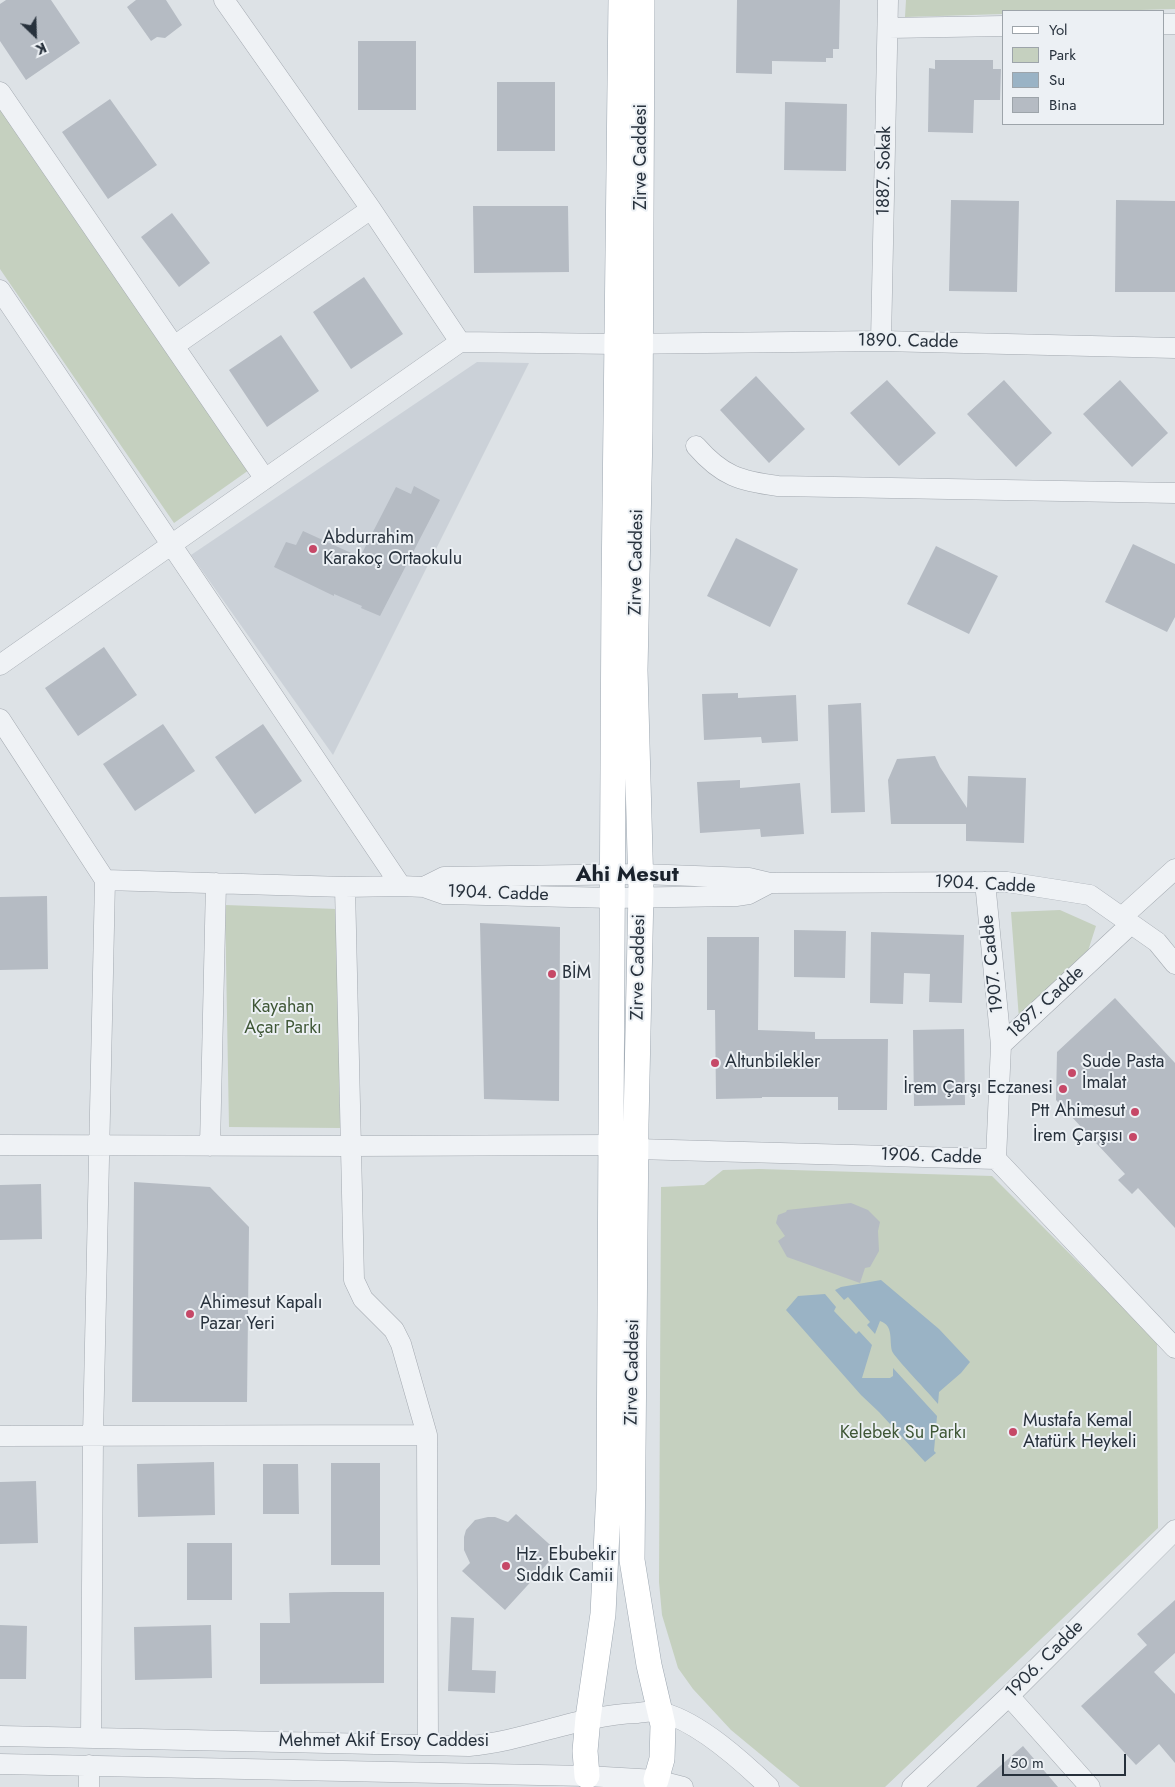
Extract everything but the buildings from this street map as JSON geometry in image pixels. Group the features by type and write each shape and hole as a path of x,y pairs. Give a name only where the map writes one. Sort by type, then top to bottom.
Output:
{"main road":[{"name":"Zirve Caddesi","path":"587,1776 585,1751 588,1718 603,1614 608,1490 616,344 621,0"},
{"name":"Zirve Caddesi","path":"642,0 641,344 635,670 641,886 632,1560 649,1665 663,1725 662,1749 656,1780"}],"street":[{"path":"0,665 460,342 371,209 224,0"},
{"name":"1887. Sokak","path":"882,341 888,0"},
{"path":"889,28 1002,26"},
{"path":"0,92 265,479"},
{"path":"174,346 371,209"},
{"path":"0,290 402,886"},
{"name":"1890. Cadde","path":"460,342 641,344 882,341 1175,348"},
{"path":"696,446 707,459 731,476 778,486 1175,493"},
{"path":"0,719 105,880 93,1436 91,1738"},
{"name":"1897. Cadde","path":"996,1159 1002,1045 1127,921 1175,869"},
{"name":"1904. Cadde","path":"402,886 424,887 444,877 641,886 736,896 749,894 770,884 1007,882 1090,894 1157,942 1175,964"},
{"path":"105,880 345,887 402,886"},
{"name":"1907. Cadde","path":"985,882 1002,1045"},
{"path":"210,1146 216,883"},
{"path":"345,887 354,1280 363,1299 394,1330 400,1344 427,1435 428,1745"},
{"path":"0,1145 610,1145"},
{"name":"1906. Cadde","path":"636,1149 996,1159 1175,1348"},
{"path":"0,1436 427,1435"},
{"name":"1906. Cadde","path":"912,1787 1009,1696 1175,1530"},
{"path":"1009,1696 1090,1787"},
{"name":"Mehmet Akif Ersoy Caddesi","path":"0,1736 469,1746 490,1744 588,1718 661,1712 680,1719 710,1737 739,1759 769,1787"},
{"name":"Mehmet Akif Ersoy Caddesi","path":"0,1764 89,1765 429,1779 587,1776 656,1780 683,1787"},
{"path":"89,1765 89,1787"}],"shaded area":[{"path":"477,362 529,363 333,755 191,555"}],"green space":[{"path":"906,0 1175,0 1175,9 1002,10 1002,14 905,17"},
{"path":"0,107 249,470 174,523 0,269"},
{"name":"Kayahan Açar Parkı","path":"225,905 337,909 340,1128 229,1127"},
{"path":"1060,910 1096,926 1087,954 1019,1019 1011,912"},
{"name":"Kelebek Su Parkı","path":"759,1169 992,1176 1157,1341 1158,1528 885,1787 800,1787 731,1730 693,1689 678,1668 662,1615 659,1582 661,1187 704,1185 723,1170"}],"water":[{"path":"881,1280 939,1329 970,1362 961,1373 939,1392 938,1404 894,1355 887,1326 880,1321 875,1334 867,1325 870,1322 848,1297 844,1300 835,1290 841,1287"},
{"path":"825,1294 836,1307 834,1311 856,1334 859,1331 872,1345 862,1378 890,1378 893,1376 893,1368 937,1416 934,1451 936,1453 925,1462 861,1395 786,1310 798,1296"}],"place":[{"name":"Abdurrahim Karakoç Ortaokulu","path":"313,549"},
{"name":"BİM","path":"552,974"},
{"name":"Altunbilekler","path":"715,1063"},
{"name":"Sude Pasta İmalat","path":"1072,1073"},
{"name":"İrem Çarşı Eczanesi","path":"1063,1089"},
{"name":"Ptt Ahimesut","path":"1135,1112"},
{"name":"İrem Çarşısı","path":"1133,1137"},
{"name":"Ahimesut Kapalı Pazar Yeri","path":"190,1314"},
{"name":"Mustafa Kemal Atatürk Heykeli","path":"1013,1432"},
{"name":"Hz. Ebubekir Sıddık Camii","path":"506,1566"}],"district":[{"name":"Ahi Mesut","path":"627,876"}]}
